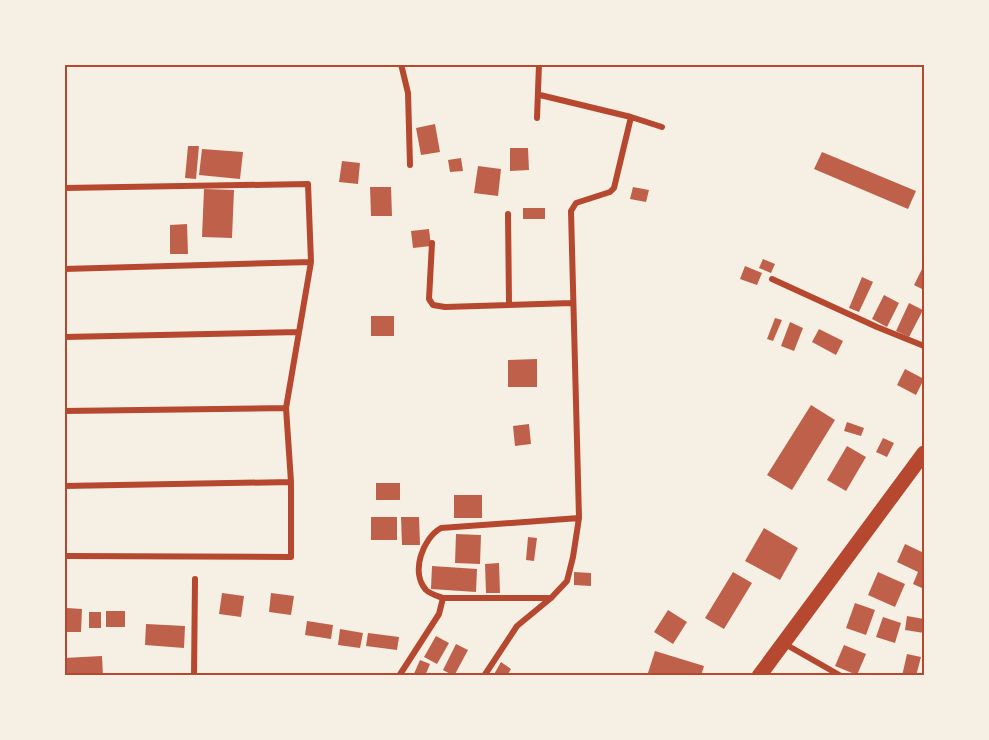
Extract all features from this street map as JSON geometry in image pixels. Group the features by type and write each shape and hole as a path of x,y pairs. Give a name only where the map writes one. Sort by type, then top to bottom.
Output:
{"main road":[{"path":"759,675 785,644 924,453"}],"street":[{"path":"401,64 408,93 410,165"},
{"path":"537,118 540,95 539,64"},
{"path":"540,95 631,117 662,127"},
{"path":"484,675 517,626 551,598 567,581 579,518 571,211 576,203 610,192 614,188 631,117"},
{"path":"64,188 308,184 310,262 286,408 291,482 291,557 64,556"},
{"path":"508,214 509,303"},
{"path":"432,243 429,299 433,305 445,307 509,303 572,303"},
{"path":"64,269 310,262"},
{"path":"772,279 924,346"},
{"path":"64,337 299,332"},
{"path":"64,411 286,408"},
{"path":"64,486 291,482"},
{"path":"551,598 443,598 428,592 421,583 419,570 421,553 432,532 441,528 579,518"},
{"path":"194,675 195,579"},
{"path":"399,675 439,614 443,598"},
{"path":"785,644 842,675"}],"building":[{"path":"435,124 440,152 421,155 416,128"},
{"path":"188,146 199,146 196,179 185,178"},
{"path":"510,148 528,148 529,170 510,171"},
{"path":"202,149 243,152 240,179 199,175"},
{"path":"822,152 916,191 908,209 814,169"},
{"path":"461,158 463,171 450,172 448,160"},
{"path":"342,161 360,163 358,184 339,182"},
{"path":"478,166 501,169 498,196 474,193"},
{"path":"370,187 391,187 392,216 371,216"},
{"path":"633,187 649,190 646,202 630,199"},
{"path":"204,189 234,190 232,238 202,237"},
{"path":"523,208 545,208 545,219 523,219"},
{"path":"187,224 188,254 170,254 170,225"},
{"path":"429,229 431,246 413,248 411,231"},
{"path":"763,259 775,264 771,273 759,268"},
{"path":"924,265 924,290 914,285"},
{"path":"745,266 762,273 757,285 740,279"},
{"path":"862,277 873,282 859,312 849,308"},
{"path":"884,295 899,303 887,327 872,319"},
{"path":"909,303 923,310 909,337 896,331"},
{"path":"371,316 394,316 394,336 371,336"},
{"path":"775,318 782,320 773,341 767,339"},
{"path":"790,322 803,328 794,351 781,346"},
{"path":"819,329 843,341 836,355 812,342"},
{"path":"537,359 537,387 508,387 508,360"},
{"path":"905,369 924,379 916,395 897,385"},
{"path":"811,405 835,420 792,490 767,475"},
{"path":"847,422 864,428 861,436 844,431"},
{"path":"529,424 531,444 515,446 513,426"},
{"path":"883,438 894,443 887,457 876,452"},
{"path":"847,446 866,457 846,491 827,480"},
{"path":"376,483 400,483 400,500 376,500"},
{"path":"454,495 482,495 482,518 454,518"},
{"path":"371,517 397,517 397,540 371,540"},
{"path":"401,517 419,517 420,545 402,545"},
{"path":"764,528 798,548 780,580 745,561"},
{"path":"456,534 481,535 480,564 455,563"},
{"path":"528,537 537,538 534,561 526,560"},
{"path":"905,544 924,553 924,589 913,584 918,572 897,562"},
{"path":"499,563 500,593 486,593 485,564"},
{"path":"432,566 477,569 476,592 431,589"},
{"path":"574,572 591,573 591,586 574,585"},
{"path":"733,572 752,583 724,629 705,618"},
{"path":"878,572 905,584 895,607 868,595"},
{"path":"222,593 244,596 241,617 219,614"},
{"path":"271,593 294,596 291,615 269,612"},
{"path":"855,603 875,610 866,635 846,628"},
{"path":"67,608 82,609 81,632 67,632"},
{"path":"668,610 687,622 673,644 654,632"},
{"path":"106,611 125,611 125,627 106,627"},
{"path":"89,612 101,612 101,628 89,628"},
{"path":"907,616 924,619 924,633 905,630"},
{"path":"883,617 901,623 895,643 876,637"},
{"path":"307,621 333,625 331,639 305,635"},
{"path":"146,624 185,626 184,648 145,645"},
{"path":"340,629 363,633 360,648 338,645"},
{"path":"368,633 399,637 397,650 366,646"},
{"path":"436,636 449,643 437,664 424,657"},
{"path":"456,644 468,650 454,676 443,670"},
{"path":"844,645 866,654 857,675 835,666"},
{"path":"655,651 704,666 701,676 647,676"},
{"path":"907,654 921,657 916,676 902,676"},
{"path":"102,656 103,676 64,676 64,658"},
{"path":"420,660 430,664 425,676 413,676"},
{"path":"501,662 511,669 507,676 493,676"}]}
